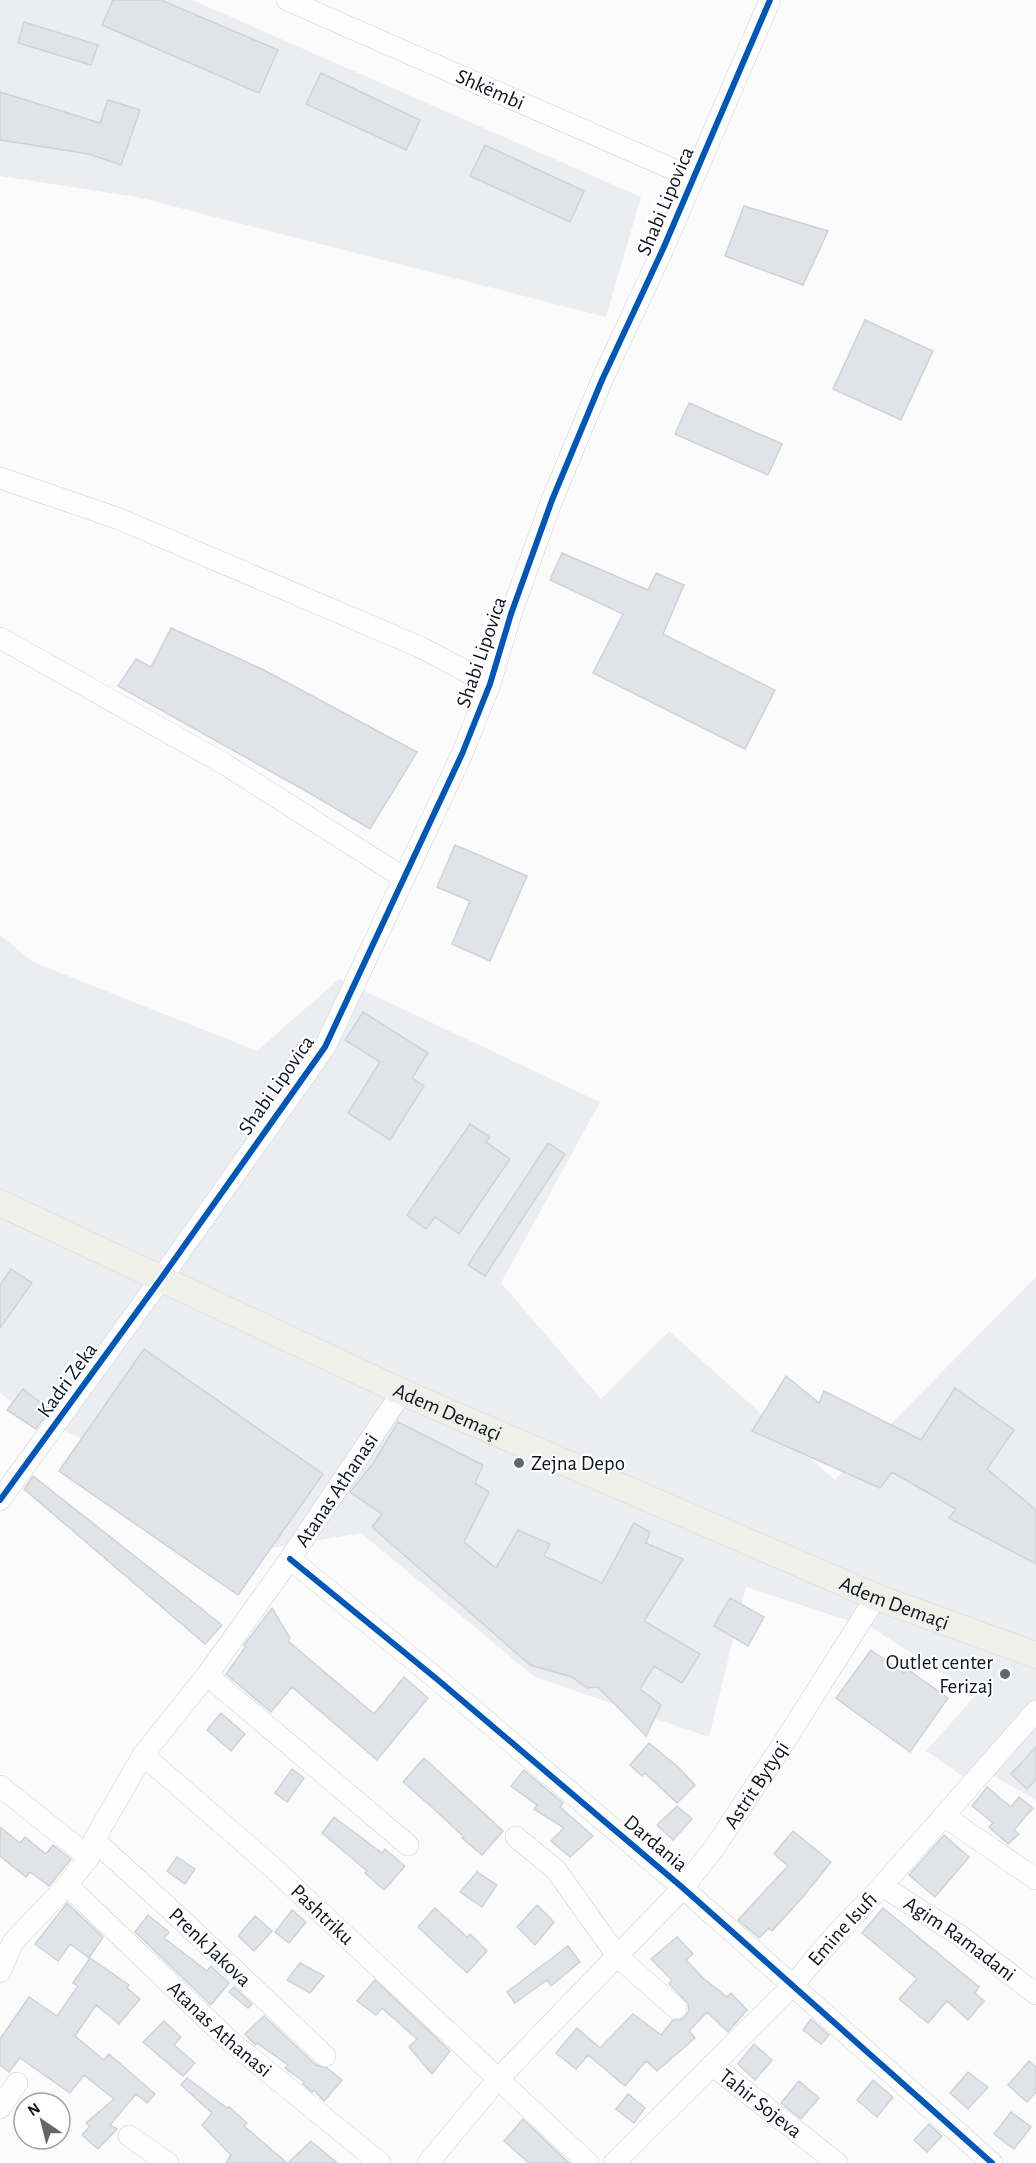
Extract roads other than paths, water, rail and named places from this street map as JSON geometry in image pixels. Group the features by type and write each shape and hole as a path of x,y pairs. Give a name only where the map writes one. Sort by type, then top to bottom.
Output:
{"main road":[{"name":"Adem Demaçi","path":"0,1203 402,1392 876,1597 1036,1655"}],"street":[{"name":"Shkëmbi","path":"287,0 693,178"},
{"name":"Shabi Lipovica","path":"160,1280 325,1047 462,754 490,684 552,500 602,380 770,0"},
{"path":"0,478 117,518 420,647 490,684"},
{"path":"0,638 226,765 404,878"},
{"name":"Kadri Zeka","path":"0,1500 160,1280"},
{"name":"Atanas Athanasi","path":"0,1972 13,1942 67,1885 91,1849 143,1755 207,1675 290,1559 402,1392"},
{"name":"Dardania","path":"290,1559 438,1680 683,1888 992,2163"},
{"name":"Astrit Bytyqi","path":"428,2163 498,2079 683,1888 715,1847 876,1597"},
{"path":"207,1675 408,1845"},
{"name":"Emine Isufi","path":"614,2163 793,1985 1036,1711"},
{"name":"Pashtriku","path":"143,1755 271,1866 588,2163"},
{"path":"0,1786 91,1849"},
{"path":"944,1816 1036,1880"},
{"path":"516,1837 556,1870 618,1957 676,2008"},
{"name":"Prenk Jakova","path":"91,1849 183,1921 325,2056"},
{"name":"Atanas Athanasi","path":"67,1885 229,2040 381,2163"},
{"name":"Agim Ramadani","path":"882,1886 958,1935 1036,1994"},
{"name":"Tahir Sojeva","path":"712,2065 837,2163"},
{"path":"0,2108 17,2082"},
{"path":"129,2136 168,2163"}],"place":[{"name":"Zejna Depo","path":"519,1463"},
{"name":"Outlet center Ferizaj","path":"1005,1674"}]}
